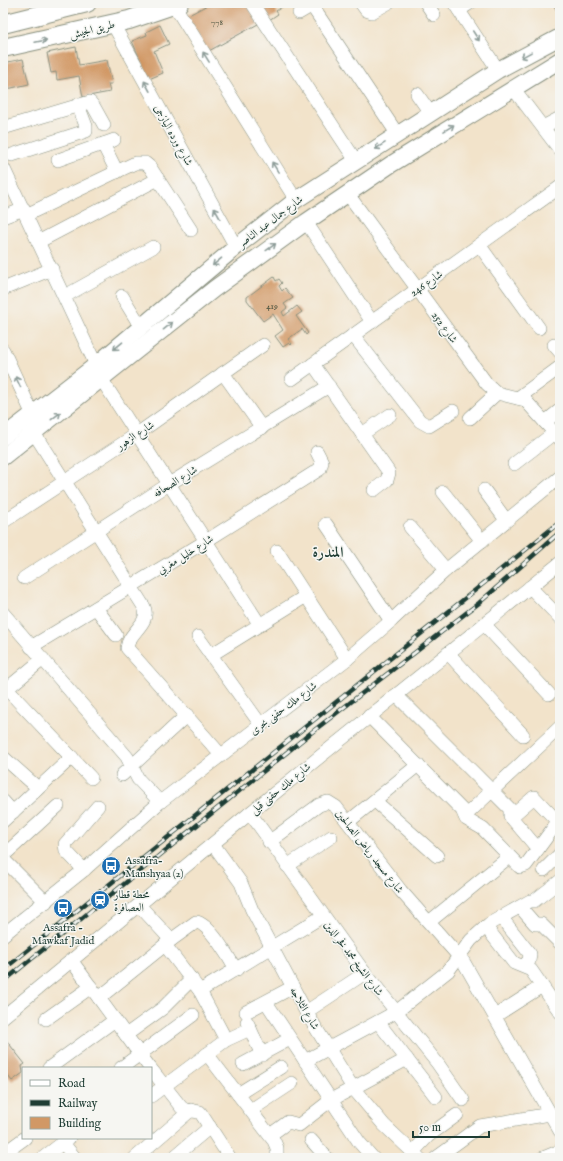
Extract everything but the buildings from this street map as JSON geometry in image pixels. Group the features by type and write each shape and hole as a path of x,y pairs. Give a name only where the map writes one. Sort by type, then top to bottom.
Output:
{"highway":[{"path":"3,24 87,3"},
{"name":"طريق الجيش","path":"3,48 113,24 176,4"}],"main road":[{"name":"شارع جمال عبد الناصر","path":"3,457 34,433 99,372 141,327 236,247 296,200 498,70 560,37"},
{"name":"شارع جمال عبد الناصر","path":"3,437 33,415 99,372 347,193 430,139 560,60"},
{"path":"425,118 430,139"}],"street":[{"path":"252,3 356,161"},
{"path":"361,3 366,10 372,12 388,3"},
{"path":"426,3 434,15"},
{"path":"470,3 456,6 498,70"},
{"path":"176,4 296,200"},
{"path":"299,14 311,4 398,135"},
{"name":"شارع ورده اليازجى","path":"113,24 236,247"},
{"path":"513,88 560,150"},
{"path":"417,94 425,118"},
{"path":"3,128 86,103 92,104 104,125"},
{"path":"12,155 86,131 86,126 78,105"},
{"path":"543,127 560,118"},
{"path":"58,160 108,142 117,172"},
{"path":"3,217 25,212 135,163 145,163 150,167 191,230"},
{"path":"3,167 65,296 99,372 137,434 260,625"},
{"path":"38,242 158,179"},
{"name":"شارع 246","path":"292,379 560,188"},
{"name":"شارع 252","path":"347,193 487,384 497,393"},
{"path":"306,222 372,322"},
{"path":"480,246 539,328"},
{"path":"65,296 153,247"},
{"path":"3,289 52,269"},
{"path":"122,296 141,327"},
{"path":"353,335 420,421 429,426 453,411"},
{"name":"شارع الزهور","path":"3,522 137,434 264,345"},
{"path":"3,350 33,415"},
{"path":"313,364 390,473 387,480 374,490"},
{"path":"518,398 560,367"},
{"path":"223,373 262,428"},
{"name":"شارع الصحافه","path":"24,578 169,484 329,386"},
{"path":"470,418 497,393 518,398 529,404 557,436 514,464"},
{"path":"545,422 560,410"},
{"path":"362,434 390,415"},
{"path":"34,433 146,611 145,620 131,636 127,648 221,755"},
{"name":"شارع خليل مغربي","path":"31,646 131,587 320,469 322,462 317,452"},
{"name":"شارع ملك حفنى بحرى","path":"3,935 84,870 160,802 347,659 446,570 560,477"},
{"path":"484,490 506,520"},
{"path":"442,492 482,541"},
{"path":"326,524 391,621"},
{"path":"410,527 446,570"},
{"path":"277,551 347,659"},
{"name":"شارع ملك حفنى قبلى","path":"3,1017 369,716 560,563"},
{"path":"530,587 560,618"},
{"path":"211,655 306,596"},
{"path":"96,608 116,635"},
{"path":"3,613 127,757 138,779 160,802"},
{"path":"484,624 549,694"},
{"path":"198,637 261,725"},
{"path":"448,653 523,735"},
{"path":"42,660 4,689 91,778"},
{"path":"396,695 492,789 510,809 509,814 511,817 538,849"},
{"path":"122,775 186,715"},
{"path":"369,716 462,810 465,816 483,829 520,867 526,865 559,821 534,797 511,817"},
{"path":"465,816 492,789 560,727"},
{"path":"3,757 38,788"},
{"path":"3,821 72,757"},
{"path":"348,822 418,765"},
{"path":"374,801 437,856"},
{"path":"3,802 13,812"},
{"name":"شارع مسجد رياض الصالحين","path":"269,842 323,802 332,804 348,822 378,863 459,956 560,1131"},
{"path":"46,902 3,858 58,806"},
{"path":"84,870 66,851 65,844 98,806"},
{"name":"شارع الشيخ محمد فخر الدين","path":"250,813 269,842 365,973 438,1064 463,1100"},
{"path":"287,866 331,837"},
{"name":"شارع الثلاجه","path":"213,844 241,883 252,910 306,1012 353,1088 384,1126 416,1155"},
{"path":"544,870 560,854"},
{"path":"429,922 509,857"},
{"path":"305,1061 396,1012 448,971 471,940 486,927 530,901 534,901 560,881"},
{"path":"139,905 168,942 192,979 226,1040"},
{"path":"520,907 536,924 541,924 560,943"},
{"path":"200,992 323,916"},
{"path":"501,917 530,954 529,961 523,966"},
{"path":"99,998 193,923 199,922 220,943 236,970"},
{"path":"486,927 514,963 531,970 560,1012"},
{"path":"71,960 150,1067"},
{"path":"306,1012 365,973"},
{"path":"126,1036 163,1008 192,979"},
{"path":"495,1016 542,986"},
{"path":"46,1019 91,987"},
{"path":"152,1095 226,1040 266,1002 293,987"},
{"path":"266,1002 359,1142 373,1158"},
{"path":"122,1067 193,1015"},
{"path":"50,1067 114,1020"},
{"path":"247,1020 262,1055"},
{"path":"378,1022 436,1097"},
{"path":"243,1064 290,1040"},
{"path":"207,1054 270,1135 276,1144 277,1158"},
{"path":"270,1135 288,1122 299,1125 331,1100 407,1059"},
{"path":"238,1094 281,1067"},
{"path":"152,1070 180,1107 200,1112 230,1158"},
{"path":"251,1110 292,1083"},
{"path":"134,1158 191,1110"},
{"path":"428,1136 442,1156 480,1126 550,1114"},
{"path":"416,1155 428,1136 457,1115"},
{"path":"173,1158 210,1127"},
{"path":"3,1154 24,1139"},
{"path":"43,1158 66,1140 75,1158"},
{"path":"311,1140 327,1158"},
{"path":"543,1158 560,1151"}],"railway":[{"path":"3,970 560,522"},
{"path":"3,982 312,732 479,603 560,532"}],"place":[{"name":"Assafra- Manshyaa (2)","path":"111,866"},
{"name":"محطة قطار العصافرة","path":"100,900"},
{"name":"Assafra - Mawkaf Jadid","path":"63,908"}],"district":[{"name":"المندرة","path":"328,552"}]}
